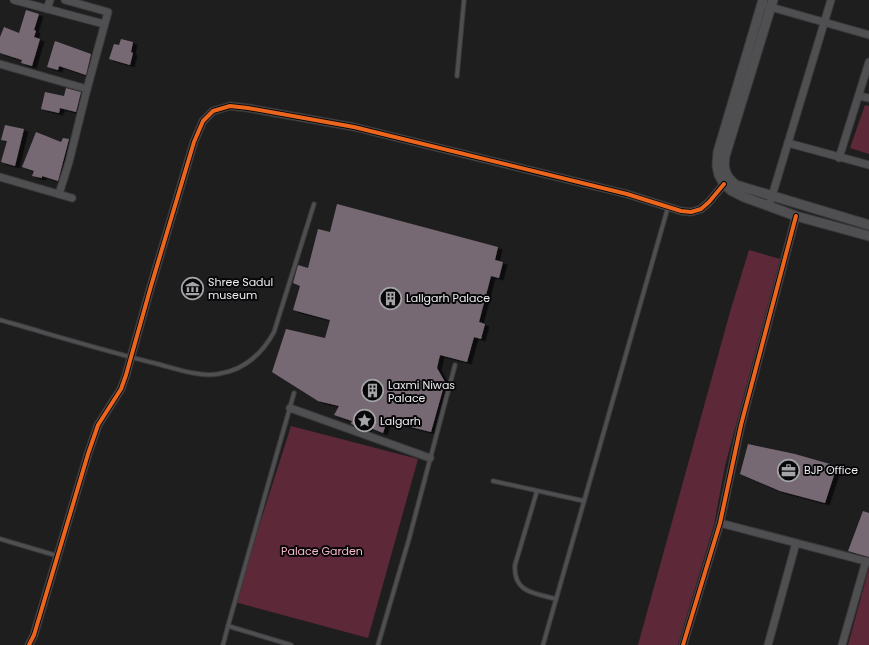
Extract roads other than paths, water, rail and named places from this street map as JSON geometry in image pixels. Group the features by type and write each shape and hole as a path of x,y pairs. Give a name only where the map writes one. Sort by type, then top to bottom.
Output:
{"street":[{"path":"14,0 104,24"},
{"path":"47,9 50,0"},
{"path":"59,194 69,162 108,12 65,0"},
{"path":"768,206 830,0"},
{"path":"869,35 823,22 772,3 762,2 718,152 717,166 719,175 724,184 732,191 796,216 869,236"},
{"path":"772,3 725,156 724,166 726,173 730,180 736,185 869,225"},
{"path":"839,158 869,62"},
{"path":"0,64 87,89"},
{"path":"858,96 869,98"},
{"path":"29,645 34,635 98,425 121,389 194,142 203,121 213,111 230,106 248,108 354,127 619,192 681,211 691,212 701,209 724,184"},
{"path":"788,143 869,165"},
{"path":"0,177 72,198"},
{"path":"683,645 720,523 741,425 796,216"},
{"path":"290,408 430,458"},
{"path":"720,523 868,561 842,645"},
{"path":"768,645 796,543"}],"lane":[{"path":"457,76 464,0"},
{"path":"0,320 188,372 218,374 234,369 248,363 260,353 268,344 274,332 314,204"},
{"path":"543,645 668,207"},
{"path":"378,645 409,539 455,365"},
{"path":"223,645 294,393"},
{"path":"493,481 584,501"},
{"path":"537,491 515,565 515,574 517,581 529,592 556,599"},
{"path":"0,540 58,556"},
{"path":"228,626 291,645"}],"place":[{"name":"Shree Sadul museum","path":"193,288"},
{"name":"Lallgarh Palace","path":"391,298"},
{"name":"Laxmi Niwas Palace","path":"373,391"},
{"name":"Lalgarh","path":"365,421"},
{"name":"BJP Office","path":"788,470"}],"park label":[{"name":"Palace Garden","path":"322,551"}]}
